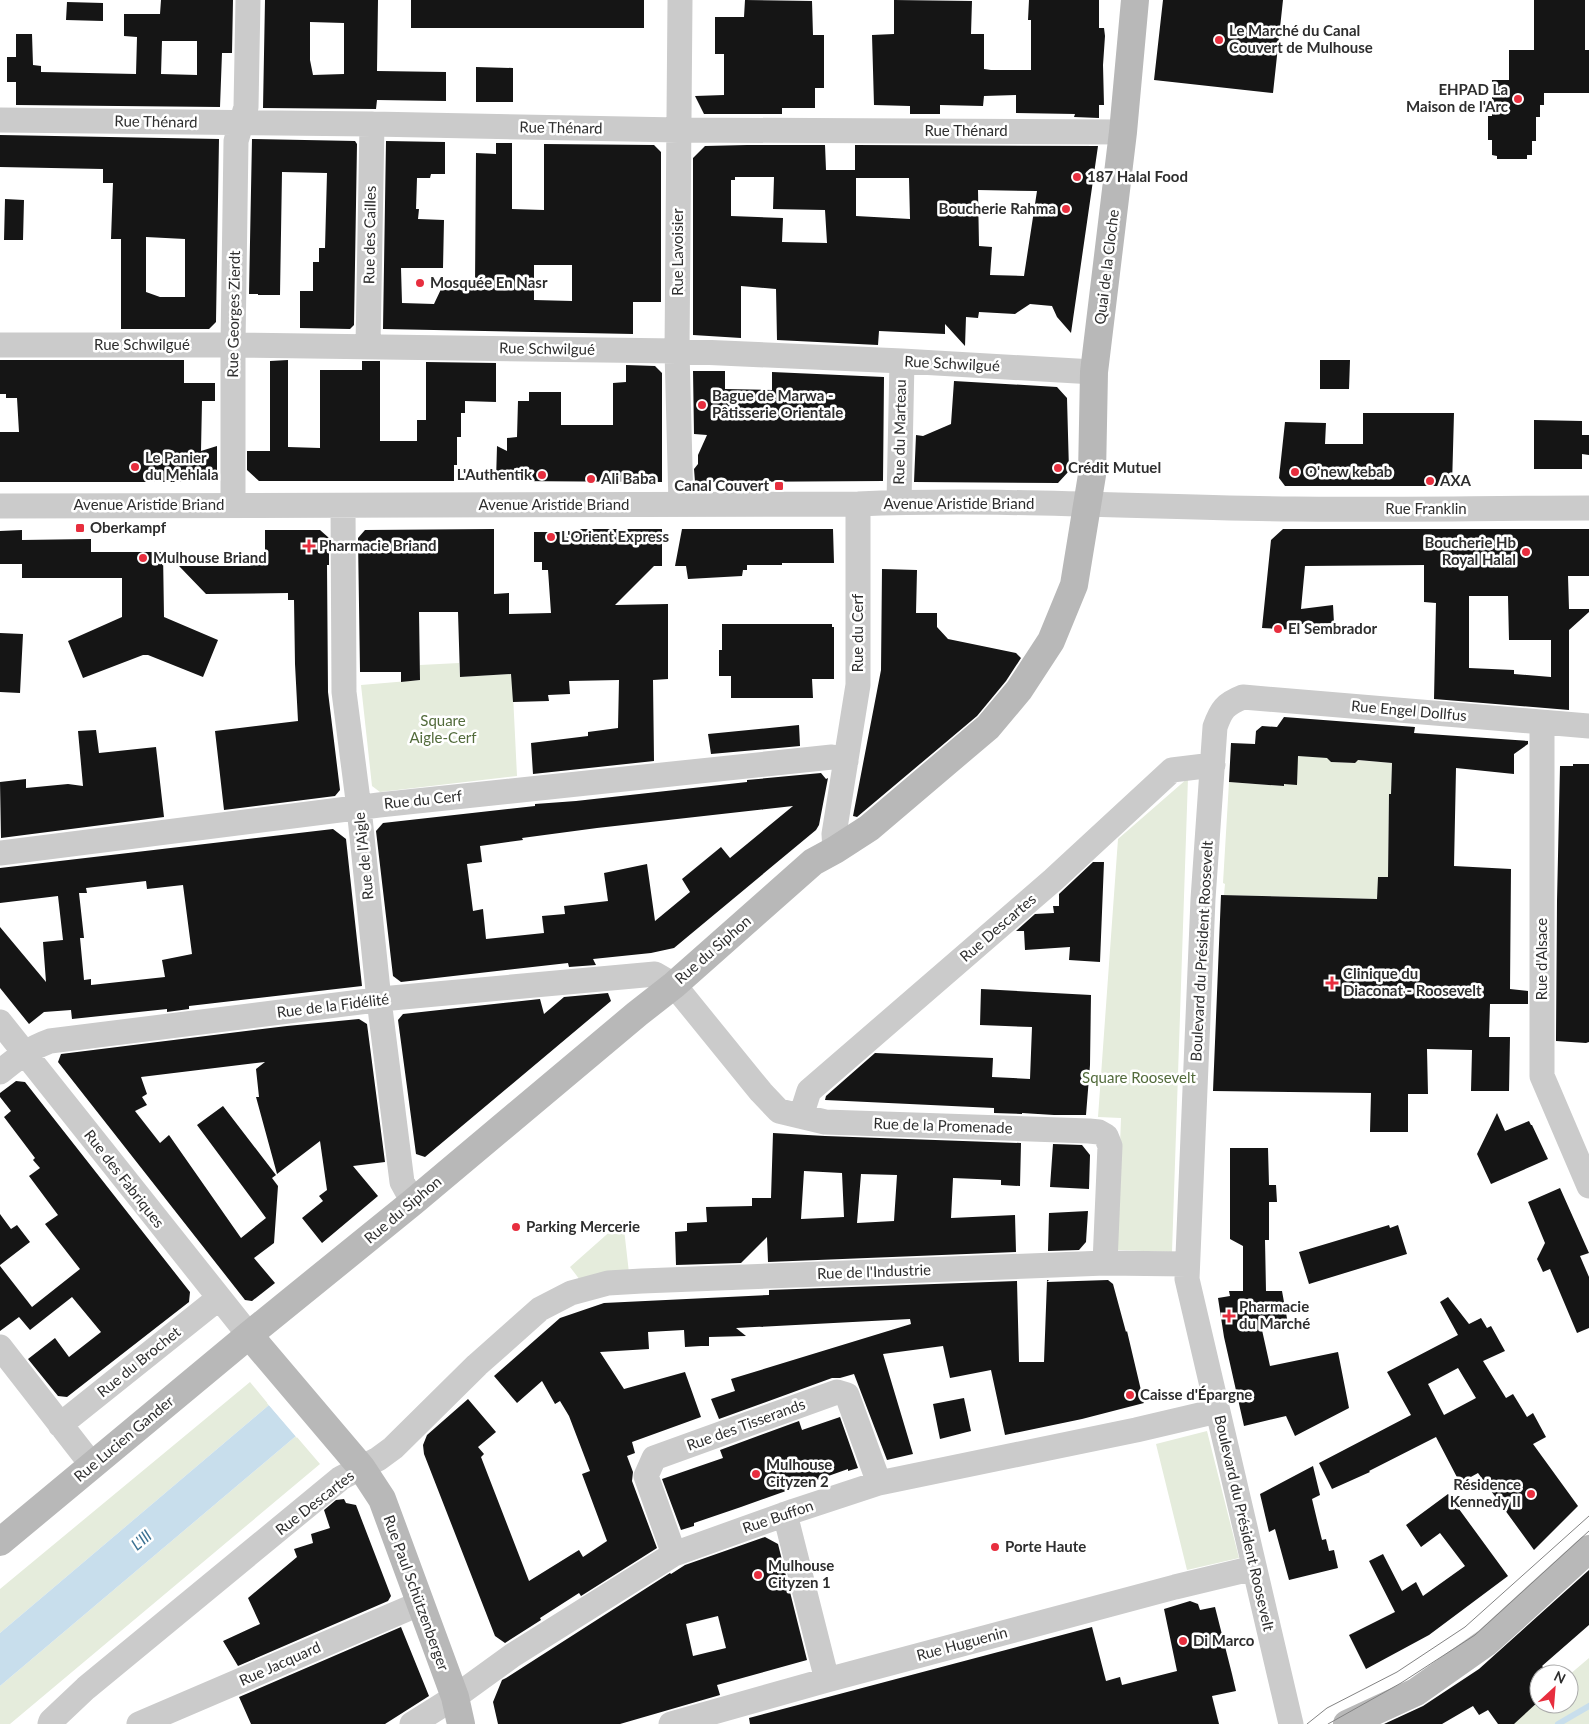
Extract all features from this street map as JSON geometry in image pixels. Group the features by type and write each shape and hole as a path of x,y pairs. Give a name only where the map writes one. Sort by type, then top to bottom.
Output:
{"street":[{"name":"Rue Georges Zierdt","path":"233,505 236,141 246,106 248,0"},
{"name":"Rue Lavoisier","path":"680,0 677,351 681,504"},
{"name":"Quai de la Cloche","path":"1098,504 1092,475 1094,372 1123,132 1135,0"},
{"name":"Rue Thénard","path":"0,120 679,130 1123,132"},
{"name":"Rue des Cailles","path":"368,346 372,124"},
{"name":"Rue Schwilgué","path":"0,345 368,346 677,351 1094,372"},
{"name":"Rue du Marteau","path":"899,502 902,361"},
{"name":"Avenue Aristide Briand","path":"0,506 858,504 899,502 1227,507"},
{"name":"Rue du Cerf","path":"835,850 834,834 858,685 858,504"},
{"name":"Rue du Siphon","path":"249,1335 414,1202 636,1014 682,995 813,862 869,828 988,727 1019,690 1050,641 1074,585 1098,504"},
{"name":"Rue de l'Aigle","path":"343,506 344,692 360,808 379,1000 402,1182 414,1202"},
{"name":"Rue Franklin","path":"1227,507 1292,509 1589,508"},
{"name":"Rue Engel Dollfus","path":"1230,702 1243,697 1260,698 1589,726"},
{"name":"Boulevard du Président Roosevelt","path":"1230,702 1220,713 1215,728 1212,765 1203,898 1187,1279 1291,1724"},
{"name":"Rue d'Alsace","path":"1542,723 1542,1076 1589,1186"},
{"name":"Rue du Cerf","path":"0,853 360,808 832,756 846,761"},
{"name":"Rue Descartes","path":"790,1113 809,1090 1053,880 1172,770 1212,765"},
{"name":"Rue de la Fidélité","path":"0,1072 34,1046 50,1041 379,1000 656,974 682,995"},
{"path":"682,995 761,1092 790,1113"},
{"name":"Rue des Fabriques","path":"0,1022 249,1335"},
{"name":"Rue de la Promenade","path":"790,1113 825,1122 1099,1132 1106,1136 1110,1146 1105,1263"},
{"path":"1105,1263 1187,1264"},
{"name":"Rue de l'Industrie","path":"642,1281 1105,1263"},
{"name":"Rue Descartes","path":"50,1724 86,1688 341,1478 378,1459 393,1448 477,1365 540,1309 571,1293 608,1283 642,1281"},
{"name":"Rue du Brochet","path":"60,1425 219,1298"},
{"name":"Rue Paul Schützenberger","path":"249,1335 361,1467 382,1499 455,1696 461,1724"},
{"name":"Rue Lucien Gander","path":"0,1542 249,1335"},
{"path":"0,1347 92,1465"},
{"name":"Rue des Tisserands","path":"674,1554 646,1476 654,1458 837,1392 847,1395 879,1483"},
{"name":"Rue Buffon","path":"412,1724 513,1655 674,1554 879,1483 1136,1430 1217,1411"},
{"path":"785,1514 827,1680"},
{"path":"1347,1724 1416,1692 1487,1642 1589,1549"},
{"name":"Rue Huguenin","path":"671,1724 827,1680 1175,1587 1254,1568"},
{"name":"Rue Jacquard","path":"150,1722 421,1603"}],"green space":[{"name":"Square Aigle-Cerf","path":"459,663 460,677 512,674 517,776 380,792 372,786 361,685 420,680 420,665"},
{"path":"1294,755 1330,758 1331,762 1354,763 1356,760 1392,763 1391,794 1389,794 1388,874 1422,879 1379,877 1377,899 1224,895 1225,884 1223,883 1229,782 1284,786"},
{"name":"Square Roosevelt","path":"1188,778 1172,1252 1116,1250 1121,1118 1098,1117 1118,839"},
{"path":"623,1220 629,1273 580,1280 570,1267"},
{"path":"250,1382 269,1405 0,1633 0,1589"},
{"path":"1207,1431 1239,1558 1187,1570 1156,1444"},
{"path":"296,1436 320,1464 10,1724 0,1724 0,1686"},
{"path":"1589,1658 1589,1724 1513,1724 1529,1710 1529,1714 1579,1714 1579,1666"}],"water":[{"name":"L'Ill","path":"269,1405 296,1436 0,1686 0,1633"}],"pier":[{"path":"267,1403 271,1403 298,1434 297,1438"}],"building":[{"path":"161,0 233,0 232,53 222,53 220,107 16,105 16,82 7,82 7,57 16,57 16,34 32,34 33,65 41,66 41,72 136,74 137,37 124,36 124,14 160,14","holes":["162,41 197,41 197,75 161,74"]},
{"path":"265,0 378,0 377,71 446,72 446,101 377,100 376,109 263,108","holes":["310,22 344,23 344,74 313,75 310,60"]},
{"path":"411,0 644,0 644,28 411,28"},
{"path":"745,0 812,1 813,35 824,35 824,88 815,88 815,108 782,108 782,114 704,114 695,96 724,95 724,54 715,54 715,17 744,17"},
{"path":"894,0 972,1 971,34 984,34 984,69 1031,70 1031,20 1028,20 1029,0 1099,0 1099,28 1104,28 1105,36 1103,65 1104,105 1099,105 1099,118 1074,117 1075,114 1016,113 1016,95 984,96 983,106 940,105 940,114 910,114 910,106 874,105 872,35 894,34"},
{"name":"Le Marché du Canal Couvert de Mulhouse","path":"1163,0 1283,0 1273,93 1154,80"},
{"name":"EHPAD La Maison de l'Arc","path":"1534,0 1585,0 1585,50 1589,50 1589,93 1544,93 1544,105 1540,105 1540,117 1536,117 1536,141 1532,141 1532,155 1527,155 1527,159 1497,159 1497,156 1492,155 1492,140 1488,140 1488,116 1492,116 1492,80 1509,80 1509,50 1534,50"},
{"path":"67,2 103,3 103,21 66,20"},
{"path":"476,67 513,68 513,102 476,102"},
{"path":"0,135 219,139 216,322 209,329 121,329 121,239 111,239 113,183 103,183 103,169 0,167","holes":["146,237 185,239 185,297 160,297 146,292"]},
{"path":"252,139 355,141 357,144 354,325 350,329 300,328 300,291 313,291 313,262 319,262 319,248 325,248 327,173 282,172 280,295 249,294"},
{"path":"386,141 445,142 445,174 431,174 430,178 417,178 416,209 419,209 418,219 444,220 443,268 401,268 402,303 434,304 443,285 475,286 476,153 496,154 496,143 512,143 512,209 544,210 544,144 654,145 661,152 661,302 633,302 633,334 383,329","holes":["534,265 572,265 572,301 534,300"]},
{"path":"825,145 826,170 855,170 855,145 1098,146 1071,333 1057,317 1052,306 1030,304 1015,314 979,312 978,318 966,317 965,346 945,324 945,334 879,331 878,345 777,340 776,289 741,286 741,338 693,335 693,158 705,146","holes":["735,177 774,177 773,209 825,210 827,243 782,242 783,218 731,216 731,180 735,180","856,178 909,178 910,219 856,216","978,190 1037,191 1024,276 990,275 992,247 979,246"]},
{"path":"5,199 24,200 23,240 4,240"},
{"path":"0,360 184,360 184,383 215,383 215,401 202,401 201,451 217,446 217,482 0,482 0,432 19,432 17,398 6,398 6,394 0,394"},
{"path":"288,360 288,447 320,448 320,370 362,370 362,361 380,361 380,441 417,441 417,420 426,420 426,362 496,363 496,402 465,401 465,413 461,413 461,437 457,437 457,465 454,465 454,481 259,481 247,470 247,451 270,451 270,361"},
{"path":"1320,360 1350,360 1349,389 1320,389"},
{"path":"626,365 655,366 662,373 662,482 496,481 497,446 507,451 507,438 517,437 518,401 529,401 529,392 561,392 561,425 613,425 613,383 626,382"},
{"path":"693,371 725,371 725,389 772,390 772,372 884,377 883,481 695,482 694,469 698,464 698,455 707,435 694,434"},
{"path":"954,381 1057,387 1067,398 1069,471 1058,483 914,482 916,435 923,436 951,424"},
{"path":"1363,413 1454,413 1452,486 1285,486 1279,478 1285,422 1326,423 1325,444 1363,444"},
{"path":"1534,420 1582,421 1582,435 1589,435 1589,455 1582,454 1582,469 1534,469"},
{"path":"494,529 494,594 509,593 509,614 551,613 548,570 542,570 542,562 534,562 534,532 574,532 574,529 662,529 662,566 654,566 615,605 668,604 668,679 653,680 654,761 533,774 531,743 588,736 588,732 618,728 619,680 569,681 570,694 548,695 549,701 513,702 511,674 460,677 458,612 419,612 420,680 401,682 401,672 360,672 358,538 365,530"},
{"path":"682,529 833,529 834,563 747,565 747,570 743,570 742,576 688,579 686,566 675,566"},
{"path":"1283,529 1589,529 1589,576 1568,576 1569,609 1589,609 1589,612 1569,630 1569,710 1434,699 1436,603 1424,602 1424,565 1305,566 1301,609 1333,605 1334,623 1299,624 1298,630 1262,628 1271,540","holes":["1469,596 1508,596 1509,640 1551,640 1551,677 1514,674 1514,670 1469,668"]},
{"path":"22,530 22,540 91,539 91,552 163,552 164,617 218,640 203,677 148,655 143,655 83,678 68,641 122,617 122,578 22,578 22,564 0,564 0,531"},
{"path":"265,530 320,530 329,538 329,565 327,565 328,692 340,790 335,796 224,810 215,731 298,721 294,600 288,600 288,593 206,594 179,566 250,566 256,556 265,556"},
{"path":"882,569 917,570 916,613 937,613 937,627 948,639 1016,653 1021,658 1006,681 977,716 857,817 853,816 881,670"},
{"path":"722,624 832,624 832,627 834,627 834,679 812,679 813,698 731,698 731,676 719,676"},
{"path":"0,633 23,634 20,693 0,692"},
{"name":"Clinique du Diaconat - Roosevelt","path":"1284,717 1415,727 1414,733 1528,741 1528,744 1514,754 1514,774 1456,768 1454,866 1511,869 1510,989 1528,991 1528,1004 1490,1004 1489,1037 1510,1037 1509,1091 1471,1091 1472,1050 1427,1049 1428,1094 1408,1094 1408,1132 1370,1132 1371,1093 1213,1091 1221,895 1377,899 1378,877 1388,877 1389,794 1391,794 1392,763 1358,760 1355,763 1331,762 1327,758 1298,756 1297,785 1284,784 1284,786 1229,782 1231,743 1255,744 1256,731 1262,726 1277,727"},
{"path":"799,725 800,746 711,754 708,734"},
{"path":"96,730 99,753 156,747 164,817 1,838 0,782 26,779 26,788 68,784 83,786 78,731"},
{"path":"1573,764 1589,764 1589,1042 1586,1043 1556,1041 1560,766 1573,766"},
{"path":"821,773 826,779 828,778 819,825 816,830 674,948 651,953 593,959 596,965 569,967 568,963 401,982 393,976 376,831 383,823 535,806 535,804 747,782 747,780","holes":["793,806 730,858 721,847 682,879 690,892 655,921 647,864 604,873 608,901 564,906 565,914 542,916 544,933 486,939 483,909 473,911 467,864 482,862 480,846 523,840 522,838"]},
{"path":"333,829 346,839 362,986 189,1006 189,1009 167,1012 167,1009 72,1019 71,1010 44,1012 29,1024 0,988 0,927 46,982 43,942 63,940 58,896 0,903 0,868","holes":["146,881 147,889 183,885 192,954 162,960 165,977 91,985 91,979 84,980 80,938 84,938 79,893 87,893 86,888"]},
{"path":"1093,862 1104,862 1100,962 1069,960 1070,947 1025,950 1024,931 1016,931 1035,914 1054,913 1053,906 1059,906 1059,894"},
{"path":"981,989 1091,995 1090,1065 1086,1115 994,1113 994,1108 825,1100 826,1096 875,1053 993,1058 992,1077 1030,1079 1032,1027 980,1025"},
{"path":"608,993 611,1001 425,1157 416,1154 398,1020 403,1014 540,999 544,1014 564,997"},
{"path":"359,1019 367,1024 385,1162 353,1166 378,1196 322,1243 302,1218 323,1201 319,1196 327,1190 320,1141 277,1174 256,1097 259,1097 256,1069 265,1062 141,1077 147,1094 142,1097 147,1105 135,1111 160,1143 169,1135 241,1238 266,1218 197,1125 223,1106 276,1175 272,1178 278,1186 274,1243 254,1258 275,1283 252,1301 245,1300 58,1062 61,1054"},
{"path":"16,1081 25,1082 190,1292 189,1302 67,1397 58,1396 28,1359 55,1338 69,1357 101,1332 72,1297 30,1330 19,1317 0,1331 0,1266 32,1307 80,1269 45,1224 58,1215 29,1176 40,1168 33,1160 35,1158 4,1117 11,1111 0,1097 0,1093"},
{"path":"1497,1113 1505,1131 1529,1121 1548,1159 1491,1184 1477,1154"},
{"path":"773,1133 1021,1143 1020,1186 1001,1185 1001,1180 953,1178 951,1218 1015,1215 1016,1252 768,1262 767,1237 741,1263 676,1265 675,1232 687,1231 687,1223 707,1222 706,1207 752,1206 752,1198 771,1198","holes":["804,1171 842,1173 844,1217 801,1219","861,1174 897,1175 894,1221 857,1223"]},
{"path":"1053,1144 1082,1145 1090,1155 1089,1189 1050,1187"},
{"path":"1230,1148 1268,1148 1269,1185 1276,1185 1277,1202 1269,1202 1269,1240 1265,1240 1266,1291 1282,1291 1288,1324 1262,1330 1270,1366 1338,1352 1349,1408 1295,1436 1286,1416 1244,1426 1224,1337 1218,1298 1230,1296 1229,1291 1243,1291 1243,1246 1230,1239"},
{"path":"1560,1188 1589,1253 1580,1256 1589,1277 1589,1328 1577,1333 1550,1269 1543,1272 1537,1259 1545,1243 1528,1202"},
{"path":"1088,1211 1086,1242 1079,1250 1048,1251 1049,1213"},
{"path":"0,1214 11,1229 17,1225 30,1242 0,1265"},
{"path":"1389,1225 1390,1228 1398,1225 1407,1254 1309,1284 1299,1252"},
{"path":"1047,1280 1049,1280 1047,1282 1108,1280 1113,1284 1127,1331 1144,1403 1082,1419 1005,1435 991,1370 950,1378 943,1346 883,1354 913,1454 887,1460 854,1374 832,1378 719,1419 711,1399 735,1391 731,1379 911,1324 910,1319 736,1328 746,1336 709,1337 709,1346 685,1347 684,1330 648,1332 649,1349 600,1352 624,1389 685,1372 701,1417 632,1442 635,1453 627,1456 633,1472 632,1481 657,1548 581,1596 579,1593 505,1643 495,1636 424,1454 423,1445 427,1435 468,1399 496,1432 478,1447 484,1454 481,1457 529,1581 579,1550 583,1557 607,1541 582,1474 590,1471 569,1416 560,1401 555,1404 542,1381 517,1403 494,1376 560,1318 604,1303 769,1295 769,1290 1017,1281 1019,1362 1044,1362"},
{"path":"1448,1297 1469,1324 1481,1318 1487,1328 1491,1326 1505,1351 1483,1361 1506,1398 1513,1394 1527,1417 1533,1413 1546,1437 1533,1444 1578,1506 1534,1550 1478,1473 1460,1483 1436,1437 1370,1472 1332,1489 1319,1463 1411,1415 1387,1372 1458,1335 1440,1302","holes":["1458,1368 1476,1398 1444,1415 1428,1384"]},
{"path":"964,1398 971,1431 940,1439 933,1404"},
{"name":"Mulhouse Cityzen 2","path":"840,1417 858,1468 848,1471 848,1469 694,1523 694,1526 681,1530 662,1479 723,1458 720,1450 799,1421 802,1430"},
{"path":"1313,1466 1320,1495 1312,1499 1318,1524 1322,1540 1326,1539 1329,1551 1334,1550 1338,1568 1289,1580 1275,1529 1269,1532 1260,1494"},
{"path":"1448,1494 1508,1576 1429,1635 1366,1669 1349,1635 1395,1612 1369,1561 1383,1554 1402,1591 1416,1582 1423,1596 1465,1566 1440,1533 1421,1547 1406,1525"},
{"path":"344,1499 346,1503 356,1505 391,1596 388,1601 238,1666 223,1641 260,1624 248,1598 297,1557 294,1549 313,1543 311,1534 330,1528 324,1510 336,1500"},
{"path":"765,1537 778,1544 807,1660 717,1685 720,1695 620,1724 498,1724 493,1702 502,1680 685,1565","holes":["718,1616 726,1648 693,1656 686,1624"]},
{"path":"1589,1570 1589,1625 1544,1664 1529,1664 1529,1710 1514,1724 1498,1724 1488,1710 1479,1715 1473,1706 1442,1724 1384,1724 1423,1706 1479,1669"},
{"path":"1190,1601 1198,1604 1200,1610 1215,1607 1232,1674 1236,1691 1212,1696 1219,1724 750,1724 749,1718 1092,1627 1106,1681 1120,1677 1122,1685 1177,1671 1164,1609"},
{"path":"401,1627 429,1696 385,1724 251,1724 239,1697"}],"waterway":[{"path":"1558,1724 1589,1706"}],"tram line":[{"path":"1307,1724 1327,1708 1397,1672 1465,1627 1589,1516"},
{"path":"1328,1724 1401,1683 1475,1635 1589,1531"}],"place":[{"name":"Le Marché du Canal Couvert de Mulhouse","path":"1219,40"},
{"name":"EHPAD La Maison de l'Arc","path":"1518,99"},
{"name":"187 Halal Food","path":"1077,177"},
{"name":"Boucherie Rahma","path":"1066,209"},
{"name":"Mosquée En Nasr","path":"420,283"},
{"name":"Bague de Marwa - Pâtisserie Orientale","path":"702,405"},
{"name":"Le Panier du Mehlala","path":"135,467"},
{"name":"Crédit Mutuel","path":"1058,468"},
{"name":"O'new kebab","path":"1295,472"},
{"name":"L'Authentik","path":"542,475"},
{"name":"Ali Baba","path":"591,479"},
{"name":"AXA","path":"1430,481"},
{"name":"Canal Couvert","path":"779,486"},
{"name":"Oberkampf","path":"80,528"},
{"name":"L'Orient Express","path":"551,537"},
{"name":"Pharmacie Briand","path":"309,546"},
{"name":"Boucherie Hb Royal Halal","path":"1526,552"},
{"name":"Mulhouse Briand","path":"143,558"},
{"name":"El Sembrador","path":"1278,629"},
{"name":"Clinique du Diaconat - Roosevelt","path":"1332,983"},
{"name":"Parking Mercerie","path":"516,1227"},
{"name":"Pharmacie du Marché","path":"1229,1316"},
{"name":"Caisse d'Épargne","path":"1130,1395"},
{"name":"Mulhouse Cityzen 2","path":"756,1474"},
{"name":"Résidence Kennedy II","path":"1531,1494"},
{"name":"Porte Haute","path":"995,1547"},
{"name":"Mulhouse Cityzen 1","path":"758,1575"},
{"name":"Di Marco","path":"1183,1641"}]}
